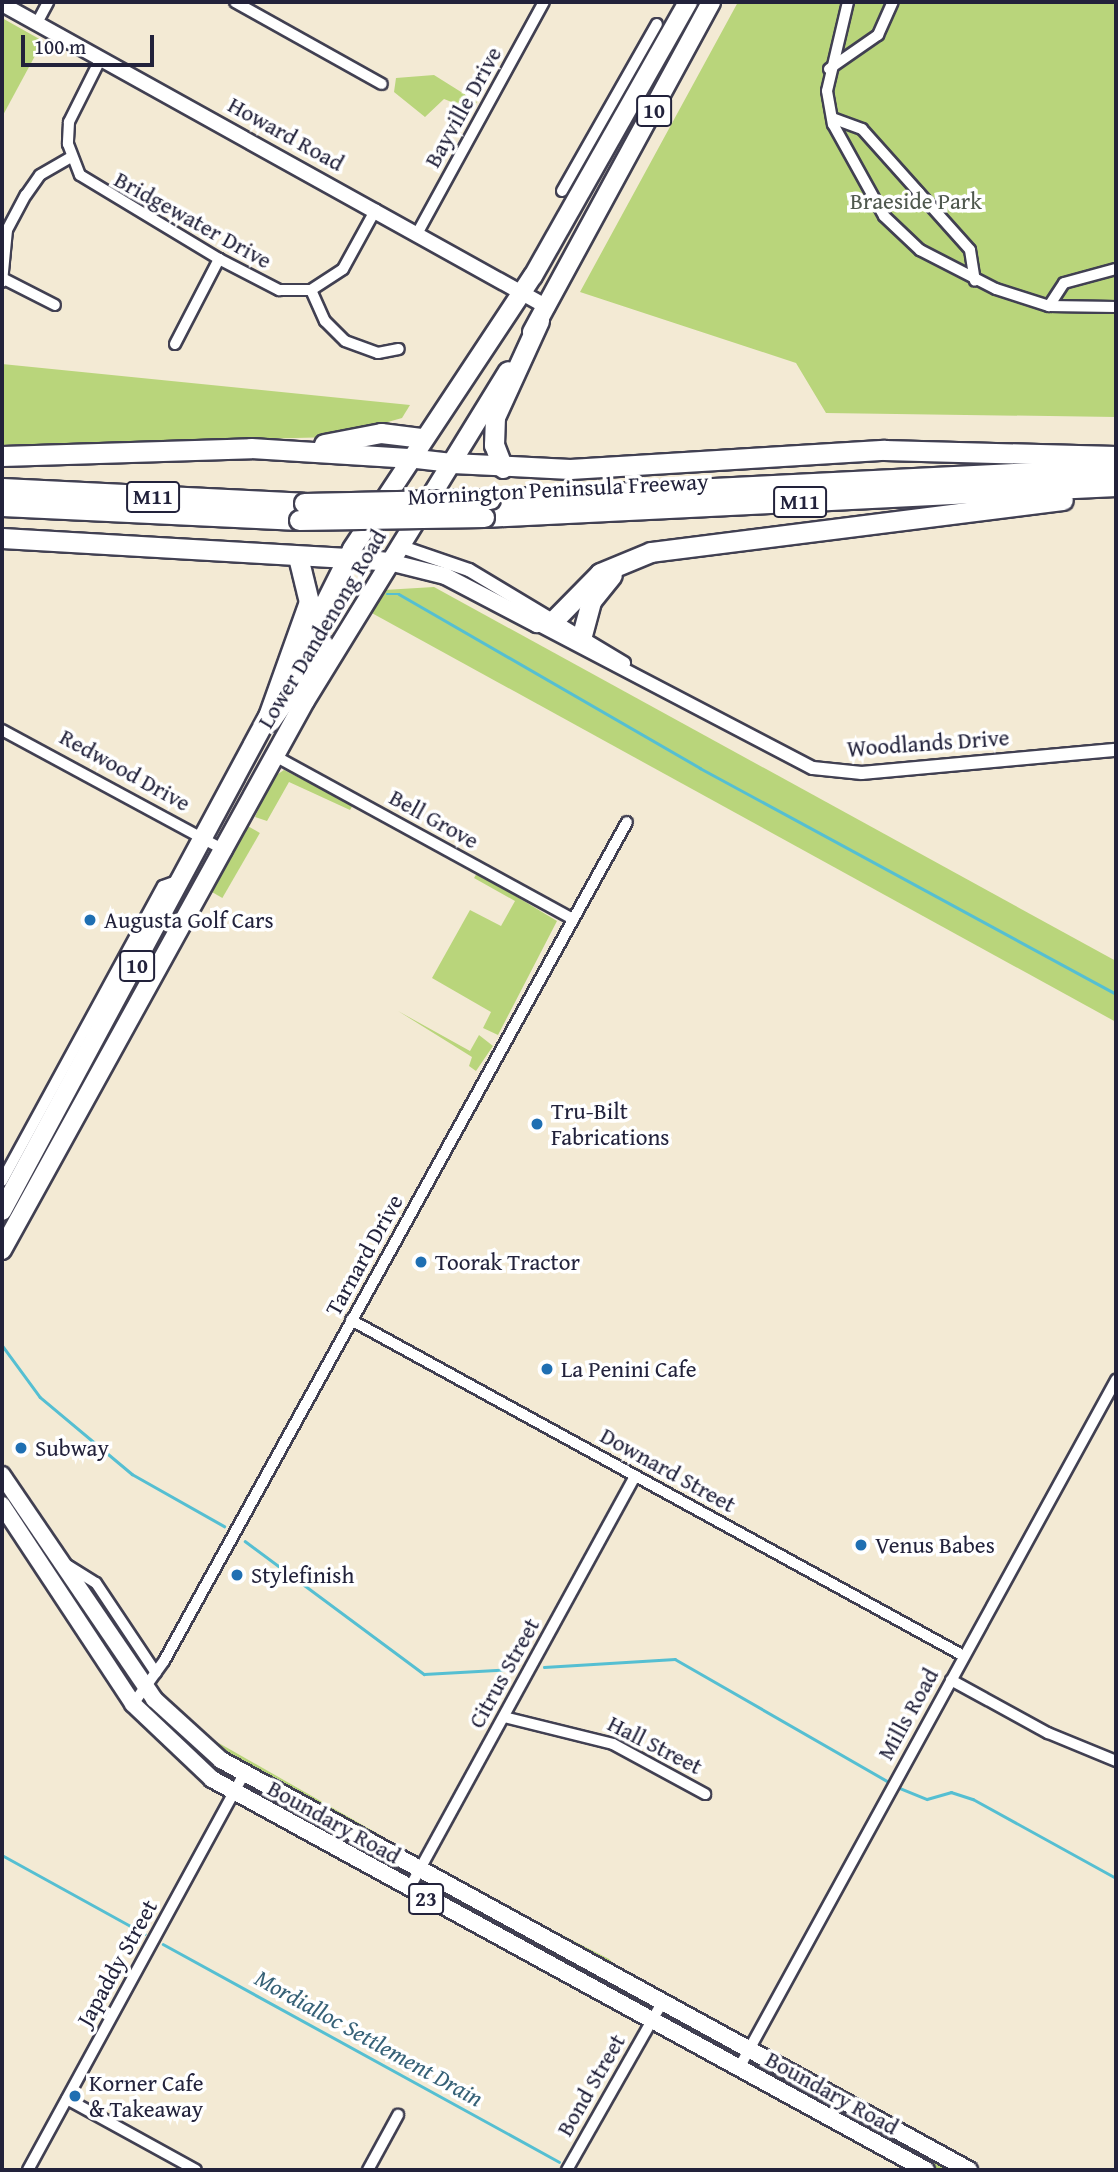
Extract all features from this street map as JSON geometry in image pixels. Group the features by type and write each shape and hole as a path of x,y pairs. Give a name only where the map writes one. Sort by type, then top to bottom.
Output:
{"highway":[{"name":"Lower Dandenong Road","path":"2,1211 185,879 204,838 257,741 347,558 421,438 523,292 574,208 662,32 688,2"},
{"name":"Lower Dandenong Road","path":"399,546 543,314 711,2"},
{"path":"503,468 494,445 495,417 543,314"},
{"path":"268,449 382,433 421,438"},
{"path":"2,456 268,449 408,458 503,468 570,469 827,451 1116,456"},
{"name":"Mornington Peninsula Freeway","path":"487,508 1116,468"},
{"name":"Mornington Peninsula Freeway","path":"2,506 302,512 1116,486"},
{"name":"Mornington Peninsula Freeway","path":"2,488 302,512"},
{"path":"546,621 600,573 634,557 1116,493"},
{"path":"2,538 383,561"},
{"path":"257,741 383,561 399,546"},
{"path":"267,719 309,601 298,556"},
{"path":"582,635 594,596 634,557"},
{"name":"Lower Dandenong Road","path":"2,1250 226,851 275,756 383,561"}],"main road":[{"name":"Howard Road","path":"2,4 523,292 543,314"},
{"name":"Woodlands Drive","path":"383,561 445,576 546,621"},
{"name":"Boundary Road","path":"2,1475 66,1565 145,1688 190,1737 243,1775 969,2170"},
{"name":"Boundary Road","path":"2,1505 132,1704 183,1758 233,1793 926,2170"}],"street":[{"path":"37,23 48,2"},
{"path":"235,2 382,84"},
{"name":"Bayville Drive","path":"418,232 544,2"},
{"path":"848,2 829,69 832,118 884,216 920,250 975,281 1049,306 1116,307"},
{"path":"829,69 878,35 893,2"},
{"name":"Lower Dandenong Road","path":"562,191 576,172 648,41 662,32"},
{"path":"55,305 3,281 10,223 40,175 71,157 69,122 101,58"},
{"path":"832,118 862,129 970,250 975,281"},
{"name":"Bridgewater Drive","path":"71,157 91,187 219,259 279,290 311,290"},
{"name":"Lower Dandenong Road","path":"574,208 576,172"},
{"path":"376,209 343,269 311,290 325,321 345,341 369,351 399,349"},
{"path":"175,344 219,259"},
{"path":"1049,306 1064,283 1116,269"},
{"name":"Woodlands Drive","path":"399,546 464,568 546,621 788,758 837,772 1116,750"},
{"name":"Woodlands Drive","path":"546,621 582,635 641,676"},
{"name":"Redwood Drive","path":"2,730 226,851"},
{"name":"Bell Grove","path":"275,756 573,919"},
{"name":"Tarnard Drive","path":"132,1704 156,1673 626,822"},
{"path":"2,1181 163,886 185,879"},
{"name":"Downard Street","path":"351,1320 964,1656"},
{"name":"Mills Road","path":"738,2068 1116,1380"},
{"name":"Citrus Street","path":"409,1889 635,1476"},
{"name":"Boundary Road","path":"66,1565 96,1583 156,1673"},
{"path":"951,1680 1048,1733 1116,1761"},
{"name":"Hall Street","path":"504,1717 613,1744 705,1794"},
{"name":"Japaddy Street","path":"28,2170 243,1775"},
{"name":"Bond Street","path":"567,2170 662,2003"},
{"path":"67,2099 196,2170"},
{"path":"368,2170 398,2115"}],"green space":[{"name":"Braeside Park","path":"738,2 1116,2 1116,417 826,413 796,363 580,292"},
{"path":"2,18 43,41 2,117"},
{"path":"434,75 477,102 472,110 444,99 425,117 394,92 396,78"},
{"path":"2,364 410,405 402,418 335,437 2,445"},
{"path":"434,587 1116,961 1116,1022 370,612 384,590"},
{"path":"284,770 353,805 350,810 289,782 267,821 255,817 272,778"},
{"path":"246,825 260,833 222,898 208,890"},
{"path":"205,859 209,861 2,1232 10,1204"},
{"path":"477,873 557,921 498,1035 483,1028 491,1012 432,978 470,910 501,926 515,901 474,878"},
{"path":"398,1011 470,1051 479,1035 493,1046 476,1071 469,1066 472,1057"},
{"path":"203,1734 382,1836 387,1842 265,1780"},
{"path":"246,1786 260,1793 407,1873 396,1872"},
{"path":"455,1880 609,1959 625,1974"},
{"path":"423,1883 563,1957 643,2007 512,1938"},
{"path":"752,2060 954,2170 939,2170"}],"waterway":[{"path":"387,594 399,594 700,768 1116,994"},
{"path":"2,1345 40,1397 132,1474 224,1526"},
{"path":"245,1541 424,1674 515,1669"},
{"path":"544,1667 675,1659 892,1784"},
{"path":"897,1787 927,1799 951,1792 973,1799 1116,1878"},
{"name":"Mordialloc Settlement Drain","path":"2,1855 145,1934"},
{"name":"Mordialloc Settlement Drain","path":"163,1944 559,2162"}],"place":[{"name":"Augusta Golf Cars","path":"90,920"},
{"name":"Tru-Bilt Fabrications","path":"537,1124"},
{"name":"Toorak Tractor","path":"421,1262"},
{"name":"La Penini Cafe","path":"547,1369"},
{"name":"Subway","path":"21,1448"},
{"name":"Venus Babes","path":"861,1545"},
{"name":"Stylefinish","path":"237,1575"},
{"name":"Korner Cafe & Takeaway","path":"75,2096"}]}
